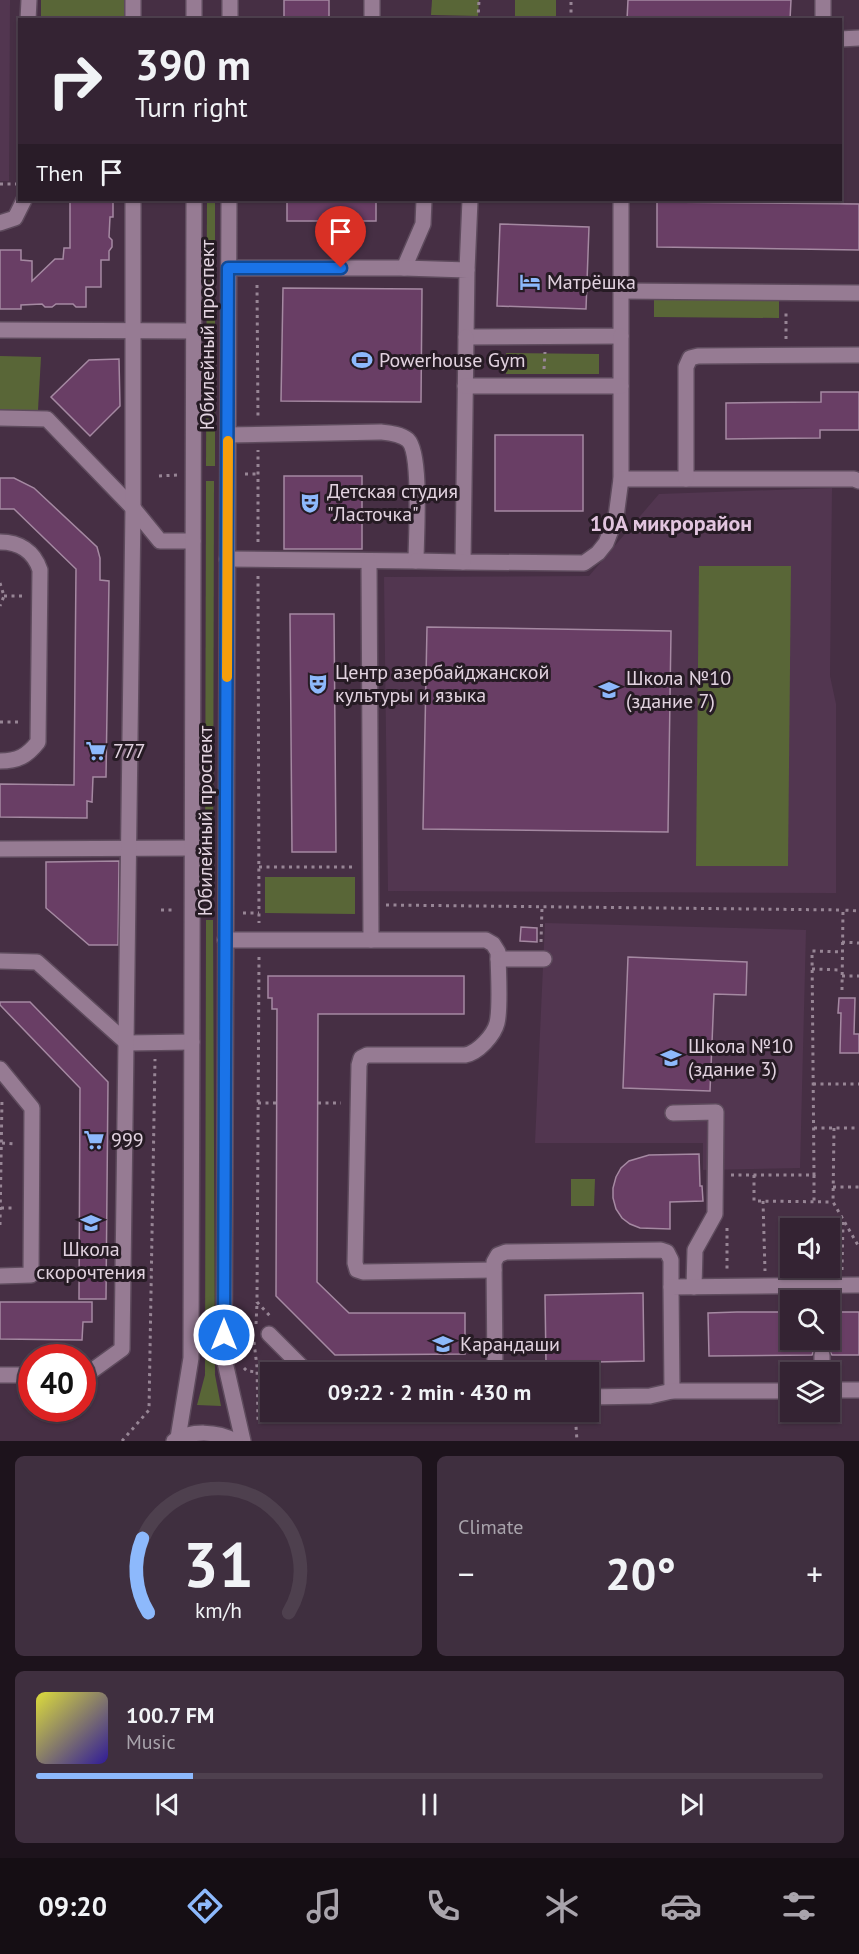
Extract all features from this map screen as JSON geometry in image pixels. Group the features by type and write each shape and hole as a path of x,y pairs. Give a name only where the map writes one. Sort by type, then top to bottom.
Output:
{"street":[{"path":"28,18 29,0"},
{"path":"133,0 133,18"},
{"path":"194,0 194,18"},
{"path":"230,0 230,18"},
{"path":"372,0 372,18"},
{"path":"823,0 823,18"},
{"path":"842,39 859,38"},
{"path":"0,223 15,218 24,201"},
{"path":"96,1368 123,1349 133,508 133,201"},
{"name":"Юбилейный проспект","path":"176,1440 191,1358 194,201"},
{"name":"Юбилейный проспект","path":"229,201 224,1358 243,1441"},
{"path":"404,268 423,224 424,201"},
{"path":"463,562 470,201"},
{"path":"227,558 584,563 609,546 621,479 621,201"},
{"path":"228,268 467,270"},
{"path":"621,291 859,293"},
{"path":"0,330 194,331"},
{"path":"466,337 621,336"},
{"path":"686,479 686,367 690,358 698,356 859,355"},
{"path":"465,386 621,386"},
{"path":"0,418 47,419 133,508 160,540 193,541"},
{"path":"228,435 381,432 407,439 413,449 416,465 416,561"},
{"path":"621,479 854,479 859,481"},
{"path":"0,542 17,544 25,549 34,556 40,570 38,742 25,756 0,761"},
{"path":"369,561 371,940"},
{"path":"0,849 192,848"},
{"path":"225,939 486,940 493,944 498,951 497,1024 478,1048 472,1053 465,1054 367,1055 361,1058 355,1263 357,1270 363,1272 494,1270"},
{"path":"498,959 542,959"},
{"path":"498,959 509,974"},
{"path":"0,961 37,962 127,1043 192,1042"},
{"path":"0,1276 31,1275 32,1108 1,1071"},
{"path":"673,1113 716,1112 714,1214 694,1250 694,1287"},
{"path":"495,1362 494,1262 498,1255 507,1252 661,1250 667,1252 671,1260 672,1391"},
{"path":"831,1290 842,1286 859,1285"},
{"path":"671,1287 766,1286 798,1290"},
{"path":"269,1334 297,1362"},
{"path":"822,1355 822,1362"},
{"path":"0,1375 18,1375"},
{"path":"840,1390 859,1390"},
{"path":"599,1397 650,1396 672,1391 780,1391"},
{"path":"176,1440 195,1434 213,1434 235,1441"}],"path":[{"path":"478,0 478,18"},
{"path":"571,0 571,18"},
{"path":"0,184 18,184"},
{"path":"257,268 259,867 257,1302 272,1318"},
{"path":"785,355 786,293"},
{"path":"544,386 545,336"},
{"path":"0,583 4,596 0,606"},
{"path":"0,722 39,722"},
{"path":"259,867 371,867"},
{"path":"371,905 859,911"},
{"path":"542,907 542,959"},
{"path":"842,990 843,910"},
{"path":"842,942 859,943"},
{"path":"814,1202 812,951 842,952"},
{"path":"813,969 842,970"},
{"path":"842,976 859,976"},
{"path":"122,1441 150,1410 155,1042"},
{"path":"0,1225 1,1071"},
{"path":"813,1084 859,1084"},
{"path":"258,1103 276,1103"},
{"path":"318,1103 358,1103"},
{"path":"814,1128 859,1128"},
{"path":"834,1128 833,1202 859,1247"},
{"path":"726,1174 814,1175"},
{"path":"754,1175 754,1201 833,1202"},
{"path":"833,1186 859,1187"},
{"path":"763,1201 766,1286"},
{"path":"727,1219 727,1286"},
{"path":"842,1286 843,1221"},
{"path":"254,1346 257,1368 258,1421"},
{"path":"576,1422 577,1441"}],"shaded area":[{"path":"0,0 10,0 9,181 0,181"},
{"name":"Школа №10 (здание 7)","path":"832,488 830,676 836,704 836,893 388,891 384,577 589,576 659,494"},
{"name":"Школа №10 (здание 3)","path":"545,923 806,930 800,1168 703,1170 703,1143 535,1143"}],"green space":[{"path":"41,0 125,0 125,18 41,18"},
{"path":"432,0 479,0 478,16 431,15"},
{"path":"515,0 556,0 556,18 515,18"},
{"path":"207,201 215,201 215,466 206,466"},
{"path":"654,299 779,299 779,318 654,317"},
{"path":"506,353 599,354 599,374 506,374"},
{"path":"0,356 41,357 38,410 0,410"},
{"path":"206,481 214,481 213,894 205,894"},
{"path":"699,566 791,566 788,866 696,866"},
{"path":"265,877 355,877 355,914 265,913"},
{"path":"206,920 213,920 215,1375 221,1406 197,1405 205,1375"},
{"path":"571,1179 595,1179 594,1206 571,1206"}],"building":[{"path":"284,0 329,0 329,18 284,18"},
{"path":"628,0 791,0 790,18 627,18"},
{"path":"70,201 113,201 109,237 112,240 112,247 109,251 109,260 101,260 101,287 86,287 86,307 56,304 52,307 45,307 42,304 21,305 21,309 0,309 0,250 21,250 21,260 32,261 32,281 55,259 63,259 64,248 70,248"},
{"path":"287,201 376,201 376,221 287,221"},
{"path":"657,202 859,204 859,250 657,247"},
{"path":"500,224 589,227 586,309 497,306"},
{"path":"283,288 422,289 421,402 281,401"},
{"path":"119,359 120,406 90,436 51,397 89,360"},
{"path":"821,392 859,392 859,430 820,430 820,438 726,439 726,403 821,402"},
{"path":"495,435 583,435 583,511 495,511"},
{"path":"284,476 362,476 362,549 284,549"},
{"path":"0,478 14,478 34,488 97,547 100,558 100,580 109,581 106,777 93,777 92,802 87,801 87,818 0,817 0,784 74,785 76,569 14,509 0,509"},
{"path":"290,614 334,614 336,852 292,852"},
{"path":"427,627 671,631 668,832 423,829"},
{"path":"119,861 118,945 89,945 46,908 46,862"},
{"path":"521,927 537,928 537,942 520,941"},
{"path":"628,957 747,962 746,995 714,994 710,1091 623,1088"},
{"path":"268,976 464,976 464,1014 318,1014 317,1282 349,1313 465,1313 465,1354 335,1355 276,1296 277,1009 272,1009 272,998 268,998"},
{"path":"839,998 855,998 854,1034 859,1034 859,1053 840,1053"},
{"path":"0,1002 30,1002 108,1082 106,1299 79,1299 80,1088 0,1005"},
{"path":"699,1154 703,1201 670,1202 670,1229 640,1228 622,1218 616,1209 613,1188 621,1168 629,1161 649,1155"},
{"path":"643,1293 644,1361 546,1362 545,1295"},
{"path":"0,1302 92,1302 92,1322 83,1322 82,1340 0,1339"},
{"path":"780,1312 780,1350 814,1350 812,1355 709,1356 708,1313"},
{"path":"840,1312 859,1312 859,1355 832,1355 829,1350 840,1350"}],"tunnel":[{"path":"822,1350 822,1355"}],"slow traffic":[{"path":"227,677 228,441"}],"place":[{"name":"Матрёшка","path":"530,282"},
{"name":"Powerhouse Gym","path":"362,360"},
{"name":"Детская студия \"Ласточка\"","path":"310,503"},
{"name":"Центр азербайджанской культуры и языка","path":"318,684"},
{"name":"Школа №10 (здание 7)","path":"609,690"},
{"name":"777","path":"96,751"},
{"name":"Школа №10 (здание 3)","path":"671,1058"},
{"name":"999","path":"94,1140"},
{"name":"Школа скорочтения","path":"91,1223"},
{"name":"Карандаши","path":"443,1344"}],"district":[{"name":"10А микрорайон","path":"671,523"}],"route":[{"path":"224,1335 228,268 341,268"}]}
